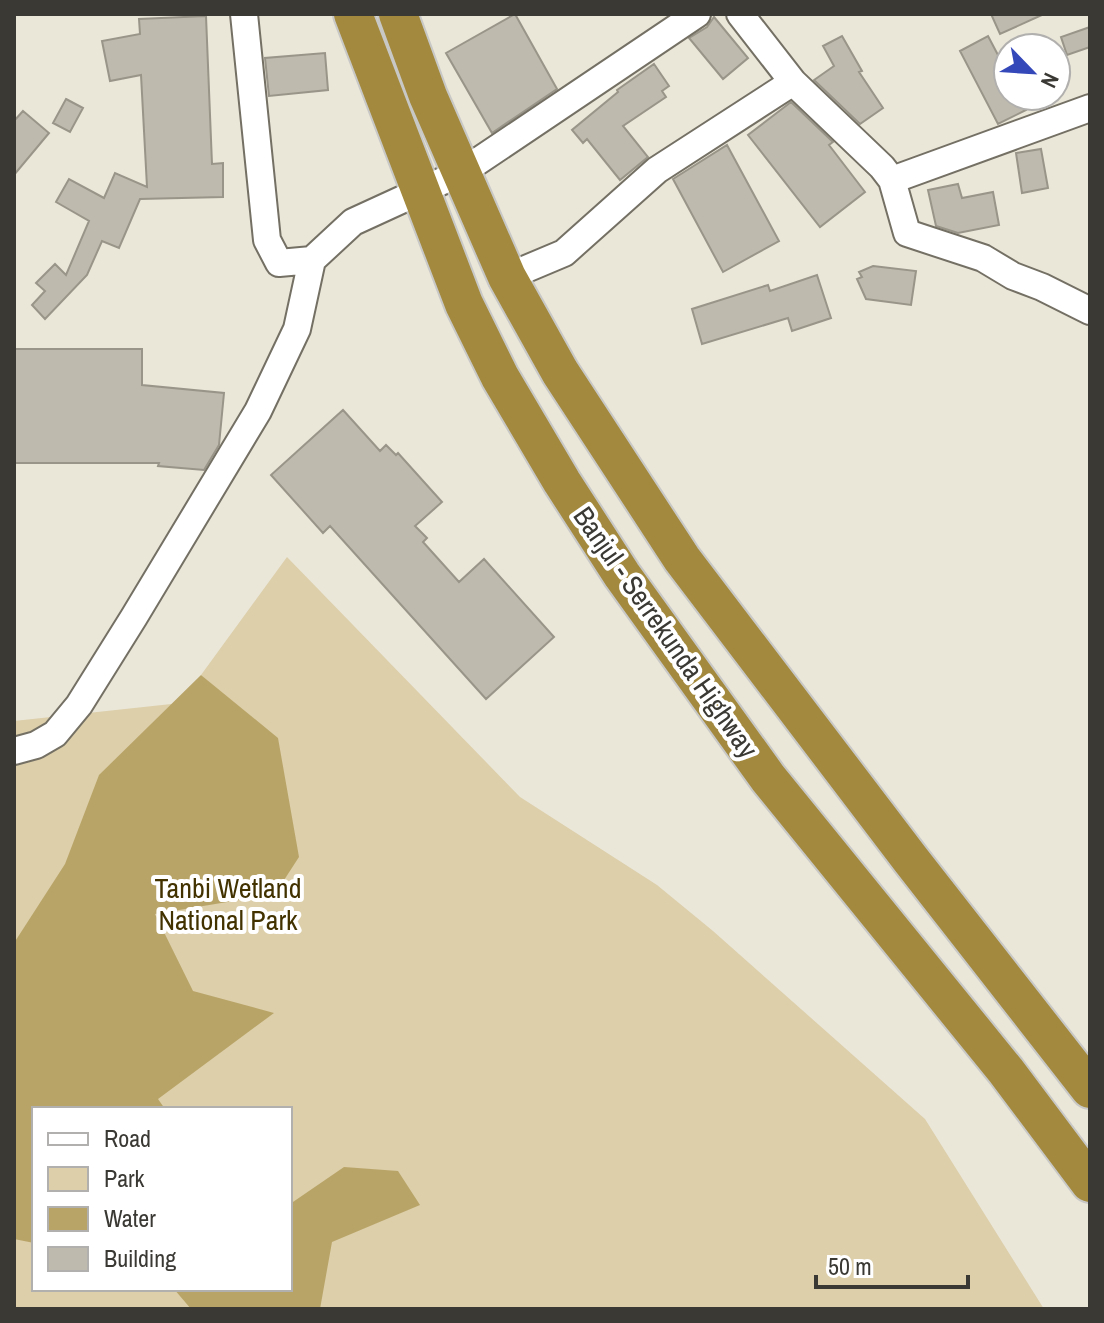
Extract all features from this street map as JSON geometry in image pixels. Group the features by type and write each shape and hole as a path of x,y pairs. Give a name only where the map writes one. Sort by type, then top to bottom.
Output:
{"highway":[{"name":"Banjul - Serrekunda Highway","path":"353,14 464,304 500,377 562,482 622,575 768,778 1006,1071 1090,1183"},
{"name":"Banjul - Serrekunda Highway","path":"398,14 428,96 507,277 560,372 682,559 1090,1089"}],"street":[{"path":"244,14 267,240 279,263 312,260"},
{"path":"14,751 36,745 55,734 79,705 172,555 258,411 278,370 297,329 312,260 353,222 462,172 697,14"},
{"path":"740,14 793,82 892,180 907,233 983,258 1013,276 1090,311"},
{"path":"507,277 564,253 657,170 793,82"},
{"path":"892,180 1090,108"}],"green space":[{"name":"Tanbi Wetland National Park","path":"287,557 520,797 657,885 925,1119 1044,1309 14,1309 14,721 227,698 201,675"}],"water":[{"path":"201,675 278,738 299,857 275,894 155,914 193,991 274,1013 158,1099 164,1107 32,1107 32,1243 14,1239 14,943 65,864 99,775"},
{"path":"344,1167 398,1171 420,1205 332,1242 320,1309 191,1309 176,1291 292,1291 292,1203"}],"building":[{"path":"515,14 557,89 492,133 446,53"},
{"path":"991,14 1044,14 1004,32 999,32"},
{"path":"206,16 212,164 223,163 223,197 140,199 119,248 102,241 87,275 45,319 32,305 45,291 36,283 55,264 66,275 89,221 56,202 69,179 104,198 115,173 147,187 141,75 110,81 102,41 140,34 139,19"},
{"path":"714,17 748,58 723,79 689,38 707,27"},
{"path":"1090,27 1090,47 1072,53 1072,33"},
{"path":"842,36 862,71 859,72 883,108 860,124 814,80 834,66 823,46"},
{"path":"988,36 992,44 992,112 1022,112 998,124 960,51"},
{"path":"325,53 328,90 269,96 265,58"},
{"path":"654,64 669,86 662,91 666,97 623,126 648,157 620,180 587,139 583,143 572,130 617,90"},
{"path":"66,99 83,108 70,132 53,123"},
{"path":"791,102 833,142 829,145 865,192 820,227 748,135"},
{"path":"23,111 49,133 14,175 14,121"},
{"path":"727,145 779,241 723,272 673,179"},
{"path":"1041,149 1048,188 1022,193 1016,153"},
{"path":"958,184 962,198 993,192 999,225 958,233 936,226 928,190"},
{"path":"873,266 916,271 911,305 866,299 857,279 862,277 859,272"},
{"path":"817,275 831,318 792,331 788,318 702,344 692,309 768,285 770,291"},
{"path":"14,349 142,349 142,385 224,393 219,445 204,470 158,466 159,463 14,463"},
{"path":"343,410 380,451 386,445 396,455 398,453 442,502 415,526 427,538 423,542 459,582 484,559 554,637 486,699 330,526 323,533 271,475"}]}
